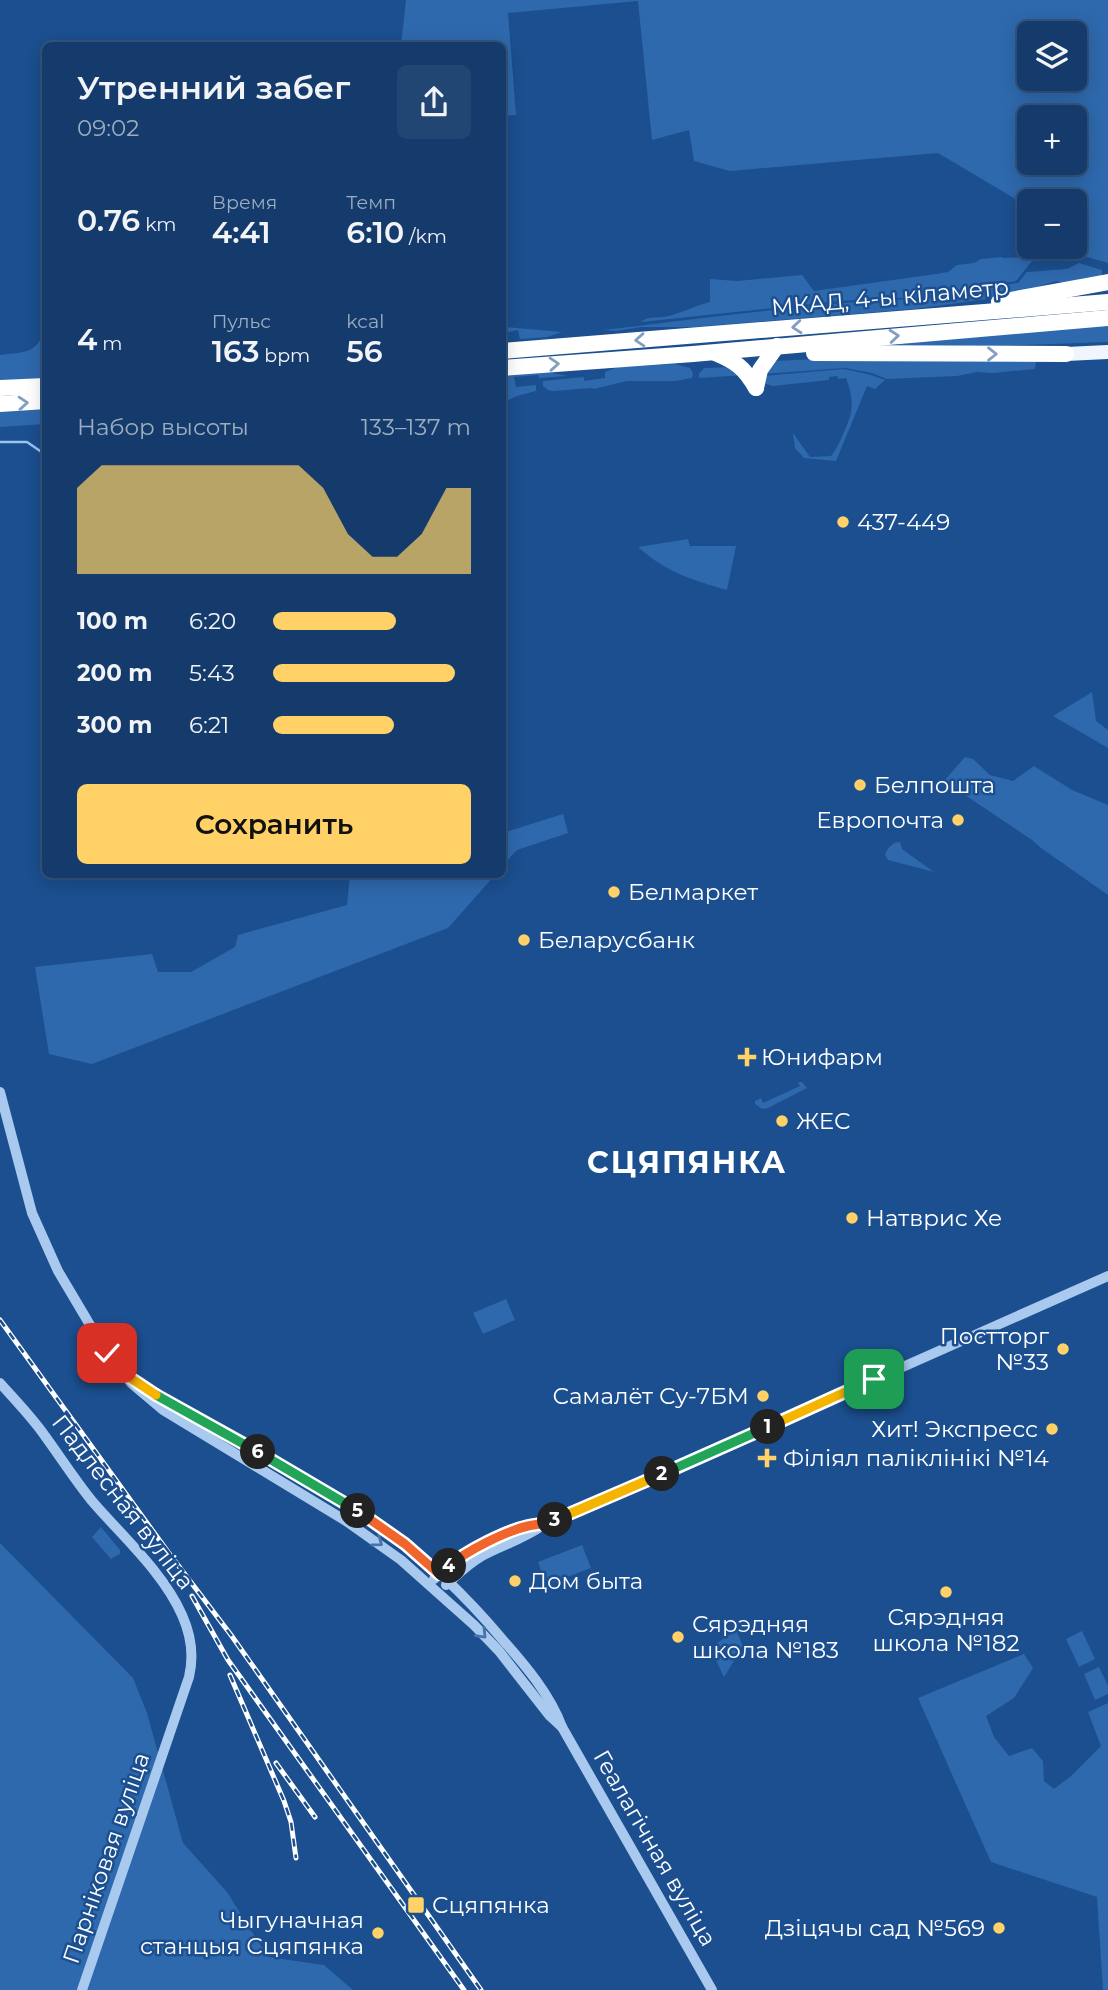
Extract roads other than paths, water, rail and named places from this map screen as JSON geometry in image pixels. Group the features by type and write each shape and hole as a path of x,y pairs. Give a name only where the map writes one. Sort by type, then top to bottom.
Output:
{"highway":[{"path":"938,316 1041,293 1108,282"},
{"name":"МКАД, 4-ы кіламетр","path":"506,359 676,338 1108,302"},
{"name":"МКАД, 4-ы кіламетр","path":"506,359 676,355 1108,318"},
{"path":"713,352 744,369 756,388 763,364 777,346 803,352 1066,354"},
{"path":"0,388 42,386"},
{"path":"0,404 42,401"}],"main road":[{"path":"1066,354 1108,352"}],"street":[{"name":"Геалагічная вуліца","path":"0,1092 32,1213 58,1271 107,1353 138,1390 163,1410 356,1527 401,1560 439,1592 499,1651 549,1715 562,1727"},
{"path":"439,1592 481,1556 531,1534 543,1525 1108,1276"},
{"name":"Геалагічная вуліца","path":"123,1373 183,1411 270,1458 357,1510 405,1544 487,1621 527,1669 557,1714 712,1990"},
{"name":"Падлесная вуліца","path":"0,1383 44,1433 91,1499 159,1579 183,1616 191,1644 191,1664 169,1739"},
{"path":"429,1583 454,1561 484,1543 527,1526 543,1525"},
{"name":"Парніковая вуліца","path":"82,1990 169,1739"}],"waterway":[{"path":"0,442 27,442 42,452"}],"railway":[{"path":"0,1320 231,1635 481,1990"},
{"path":"192,1596 228,1660 464,1990"},
{"path":"230,1675 284,1801 291,1822 296,1858"},
{"path":"276,1763 315,1817"}],"place":[{"name":"437-449","path":"843,522"},
{"name":"Белпошта","path":"860,785"},
{"name":"Европочта","path":"958,820"},
{"name":"Белмаркет","path":"614,892"},
{"name":"Беларусбанк","path":"524,940"},
{"name":"Юнифарм","path":"747,1057"},
{"name":"ЖЕС","path":"782,1121"},
{"name":"Натврис Хе","path":"852,1218"},
{"name":"Постторг №33","path":"1063,1349"},
{"name":"Самалёт Су-7БМ","path":"763,1396"},
{"name":"Хит! Экспресс","path":"1052,1429"},
{"name":"Філіял паліклінікі №14","path":"767,1458"},
{"name":"Дом быта","path":"515,1581"},
{"name":"Сярэдняя школа №182","path":"946,1592"},
{"name":"Сярэдняя школа №183","path":"678,1637"},
{"name":"Сцяпянка","path":"416,1905"},
{"name":"Дзіцячы сад №569","path":"999,1928"},
{"name":"Чыгуначная станцыя Сцяпянка","path":"378,1933"}],"district":[{"name":"СЦЯПЯНКА","path":"687,1162"}]}
